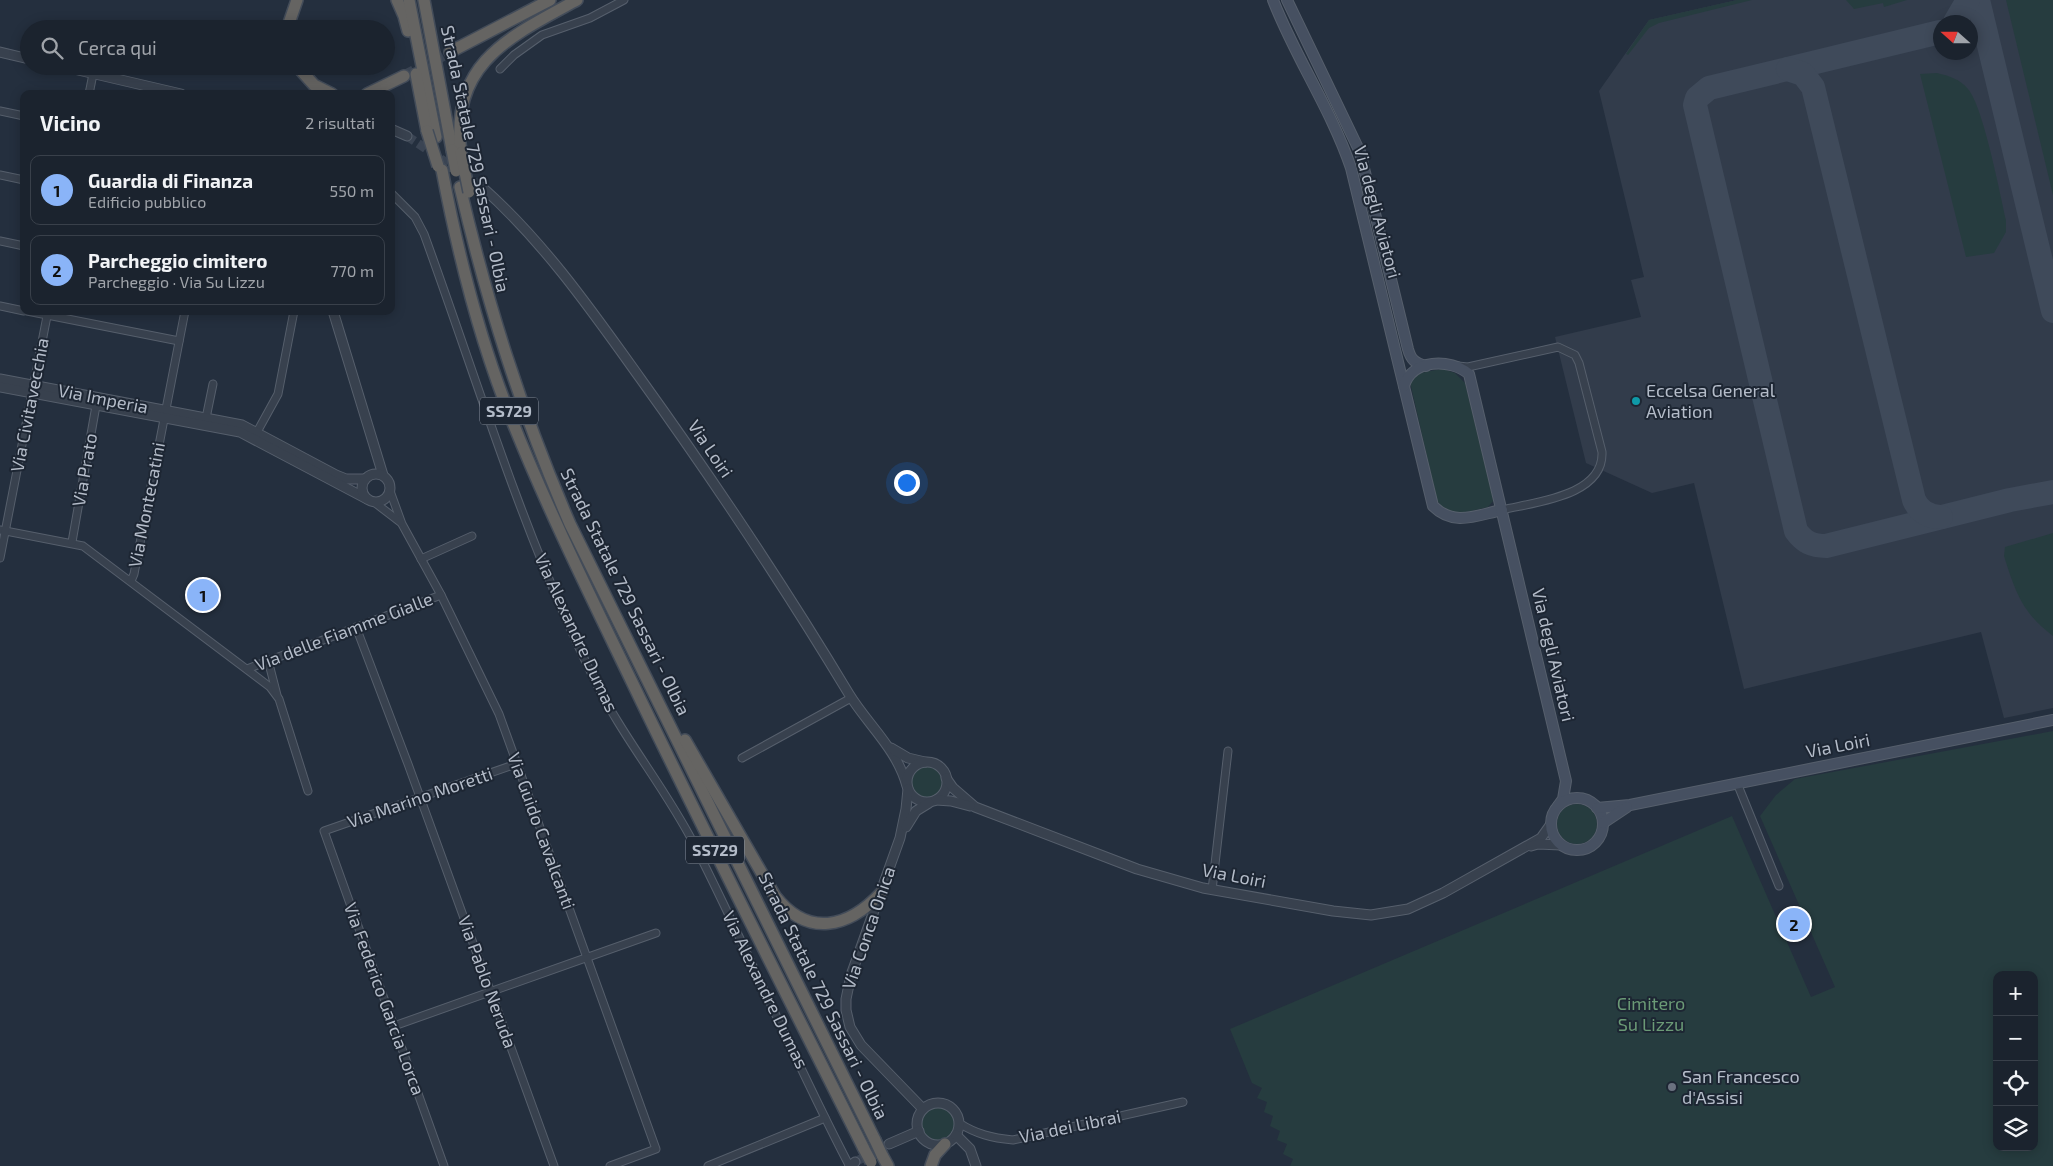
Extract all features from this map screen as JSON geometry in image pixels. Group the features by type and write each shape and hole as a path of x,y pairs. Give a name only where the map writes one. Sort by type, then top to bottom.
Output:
{"highway":[{"path":"290,20 297,0"},
{"path":"397,0 406,25 431,134"},
{"name":"Strada Statale 729 Sassari - Olbia","path":"409,0 431,134 480,324 511,417 537,477 667,754 872,1164"},
{"name":"Strada Statale 729 Sassari - Olbia","path":"424,0 457,152 479,269 500,343 547,472 570,524 888,1166"},
{"path":"450,52 549,0"},
{"path":"457,152 461,110 465,96 478,69 490,54 512,35 577,0"},
{"path":"305,75 314,85 324,90"},
{"path":"374,90 404,76"},
{"path":"644,672 783,906 791,913 807,920 822,924 834,923 856,915 867,908 881,893"},
{"path":"931,1166 935,1155 945,1144"}],"main road":[{"name":"Via degli Aviatori","path":"1273,0 1337,130 1348,158 1433,506 1446,517 1455,519 1502,510"},
{"name":"Via degli Aviatori","path":"1287,0 1360,152 1411,358 1417,364 1427,366"},
{"name":"Via degli Aviatori","path":"1452,365 1469,374 1502,510 1566,780 1563,799 1558,806"},
{"path":"1404,386 1411,373 1427,366 1452,365"},
{"name":"Via Loiri","path":"1597,808 1630,805 2053,720"},
{"path":"1566,780 1579,798 1592,803 1597,808 1603,823 1602,833 1597,842 1589,848 1570,850 1561,845 1552,832 1551,824 1558,806 1564,802 1579,798"},
{"path":"1603,823 1630,805"}],"street":[{"path":"500,69 514,54 542,35 590,18 624,0"},
{"path":"0,52 20,57"},
{"path":"90,90 92,75"},
{"path":"96,75 163,90"},
{"path":"0,111 20,115"},
{"path":"395,131 407,136"},
{"path":"0,175 20,179"},
{"name":"Via Loiri","path":"482,187 552,259 693,452 813,634 851,698 889,747 902,769 907,787"},
{"name":"Via Alexandre Dumas","path":"395,197 415,216 424,234 507,473 542,562 590,670 617,721 645,761 694,844 825,1118 851,1164"},
{"path":"0,241 20,245"},
{"path":"0,306 20,310"},
{"name":"Via Civitavecchia","path":"0,558 3,531 48,315"},
{"path":"57,315 179,341"},
{"name":"Via Montecatini","path":"131,580 134,574 183,315"},
{"path":"257,432 278,394 293,315"},
{"path":"334,315 374,442 383,475 389,482 390,491 385,498 370,500 362,491 367,477 374,468 374,442"},
{"path":"1452,365 1468,367 1558,347 1575,355 1579,363 1602,452 1602,464 1599,472 1585,486 1563,495 1502,510"},
{"name":"Via Imperia","path":"0,379 33,388 164,415 206,422 242,425 336,475 346,479 367,477"},
{"path":"206,422 214,384"},
{"name":"Via Imperia","path":"0,387 33,388"},
{"name":"Via Prato","path":"72,542 97,402"},
{"name":"Via Imperia","path":"206,422 240,432 370,500"},
{"path":"367,477 383,475"},
{"name":"Via Guido Cavalcanti","path":"390,491 402,524 441,595 490,692 656,1149 610,1166"},
{"name":"Via Guido Cavalcanti","path":"370,500 402,524"},
{"path":"3,531 72,542 94,552 247,669 277,695"},
{"path":"421,559 472,536"},
{"name":"Via delle Fiamme Gialle","path":"247,669 441,595"},
{"name":"Via Pablo Neruda","path":"356,627 554,1166"},
{"path":"268,660 277,695 308,791"},
{"path":"742,758 851,698"},
{"name":"Via Loiri","path":"889,747 908,758 926,762"},
{"path":"1212,890 1228,751"},
{"path":"933,801 945,791 946,778 939,766 926,762 913,768 909,773 907,787 918,800 933,801 951,801 975,807"},
{"name":"Via Marino Moretti","path":"324,832 516,764"},
{"name":"Via Loiri","path":"946,778 953,788 975,807 1137,869 1212,890 1333,911 1371,915 1389,914 1408,909 1443,893 1526,848 1547,833 1551,824"},
{"path":"1737,783 1779,886"},
{"name":"Via Conca Onica","path":"907,787 906,809 900,838 851,975 846,999 846,1010 850,1027 858,1041 924,1110"},
{"name":"Via Conca Onica","path":"900,838 916,811 933,801"},
{"name":"Via Federico Garcia Lorca","path":"324,832 444,1166"},
{"name":"Via Loiri","path":"1526,848 1538,844 1561,845"},
{"path":"394,1026 656,933"},
{"name":"Via dei Librai","path":"959,1123 972,1131 992,1138 1013,1140 1183,1102"},
{"path":"933,1104 943,1104 956,1113 959,1123 956,1135 945,1144 929,1143 919,1131 919,1117 924,1110 933,1104"},
{"path":"708,1166 825,1118"},
{"path":"888,1144 919,1131"},
{"path":"956,1135 970,1149 976,1166"}],"shaded area":[{"path":"1737,0 2053,0 2053,708 2004,718 1981,632 1744,689 1694,483 1652,493 1586,463 1555,337 1641,317 1631,280 1644,277 1599,91 1649,20"}],"green space":[{"path":"1737,0 1752,0 1659,23 1649,28 1628,55 1626,54 1649,20"},
{"path":"1846,0 1907,0 1884,7 1883,3 1854,9"},
{"path":"2006,0 2053,0 2053,195"},
{"path":"1937,73 1954,78 1968,89 1974,98 1985,131 2006,220 2006,232 1994,253 1966,257 1920,74"},
{"path":"1443,369 1455,373 1465,383 1492,494 1493,501 1488,507 1467,512 1453,512 1441,506 1437,500 1410,382 1420,374"},
{"path":"2053,533 2053,636 2027,610 2016,591 2004,556 2005,547"},
{"name":"Cimitero Su Lizzu","path":"2053,731 2053,1166 1290,1166 1293,1159 1283,1154 1287,1144 1277,1140 1280,1131 1270,1126 1273,1116 1264,1112 1267,1102 1257,1098 1262,1088 1252,1083 1230,1029 1732,816 1811,997 1835,987 1760,816 1776,795 1795,779"},
{"path":"927,766 933,767 938,771 942,776 942,788 938,793 933,797 927,798 921,797 916,793 912,788 911,782 912,776 916,771 921,767"},
{"path":"1581,804 1588,807 1594,813 1597,824 1596,832 1588,841 1581,844 1573,844 1566,841 1558,832 1557,820 1560,813 1569,805"},
{"path":"938,1108 949,1113 954,1124 949,1135 938,1140 927,1135 922,1124 927,1113"}],"taxiway":[{"path":"1959,15 1968,0"},
{"path":"1978,0 2053,311"},
{"path":"1933,34 1709,88 1697,98 1695,105 1796,531 1809,543 1826,546 2010,500 2053,492"},
{"path":"1788,69 1803,74 1813,87 1914,500 1924,513 1941,517"}],"tunnel":[{"path":"404,76 450,52"},
{"path":"407,136 482,187"},
{"path":"855,1162 884,1147"}],"place":[{"name":"Eccelsa General Aviation","path":"1636,401"},
{"name":"Guardia di Finanza","path":"203,595"},
{"name":"Parcheggio cimitero","path":"1794,924"},
{"name":"San Francesco d'Assisi","path":"1672,1087"}]}
